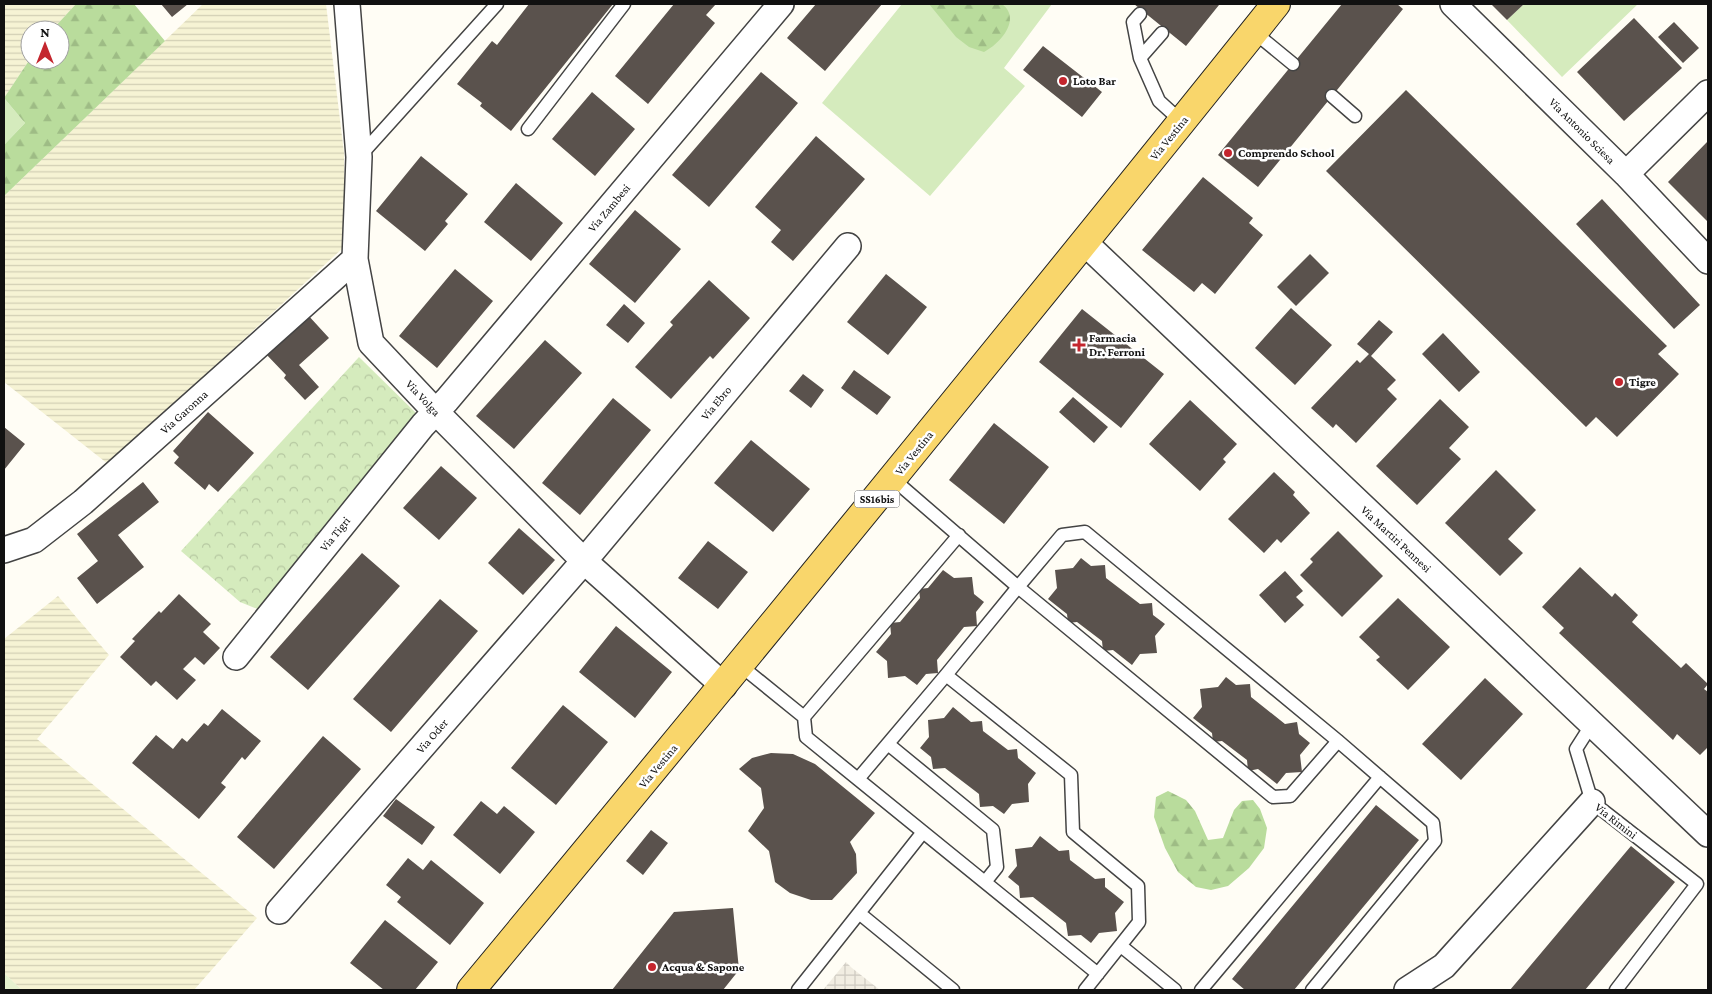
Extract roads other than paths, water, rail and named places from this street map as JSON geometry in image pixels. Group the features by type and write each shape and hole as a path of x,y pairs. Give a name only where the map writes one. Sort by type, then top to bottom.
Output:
{"main road":[{"name":"Via Vestina","path":"472,990 893,479 1276,4"}],"street":[{"name":"Via Zambesi","path":"435,411 447,400 781,4"},
{"name":"Via Antonio Sciesa","path":"1453,4 1626,174 1708,261"},
{"name":"Via Volga","path":"348,5 359,157 355,259 371,343 435,411 584,560 732,676"},
{"path":"1626,174 1708,93"},
{"name":"Via Martiri Pennesi","path":"1084,243 1708,834"},
{"name":"Via Ebro","path":"584,560 848,246"},
{"name":"Via Garonna","path":"4,550 34,540 83,502 355,259"},
{"name":"Via Tigri","path":"236,657 435,411"},
{"name":"Via Oder","path":"280,911 584,560"},
{"name":"Via Rimini","path":"1408,990 1444,966 1592,802"}],"lane":[{"path":"359,157 497,4"},
{"path":"528,129 624,4"},
{"path":"1140,14 1133,22 1140,58 1159,101 1182,122"},
{"path":"1140,58 1162,32"},
{"path":"1254,32 1293,64"},
{"path":"1332,96 1355,116"},
{"path":"893,479 959,534 1018,587 1273,797 1290,796 1338,741"},
{"path":"858,779 1062,535 1085,532 1338,741 1433,823 1435,841 1312,990"},
{"path":"959,534 804,717 806,737 1098,974"},
{"path":"946,675 1071,775 1073,832 1138,886 1139,922 1085,990"},
{"path":"732,676 804,717"},
{"path":"1592,724 1576,749 1592,802"},
{"path":"888,744 993,830 997,867 985,882"},
{"path":"1201,990 1380,777"},
{"name":"Via Rimini","path":"1592,802 1697,884 1616,990"},
{"path":"798,990 923,832"},
{"path":"859,913 953,990"},
{"path":"1121,946 1175,990"}],"place":[{"name":"Loto Bar","path":"1063,81"},
{"name":"Comprendo School","path":"1228,153"},
{"name":"Farmacia Dr. Ferroni","path":"1079,345"},
{"name":"Tigre","path":"1619,382"},
{"name":"Acqua & Sapone","path":"652,967"}]}
